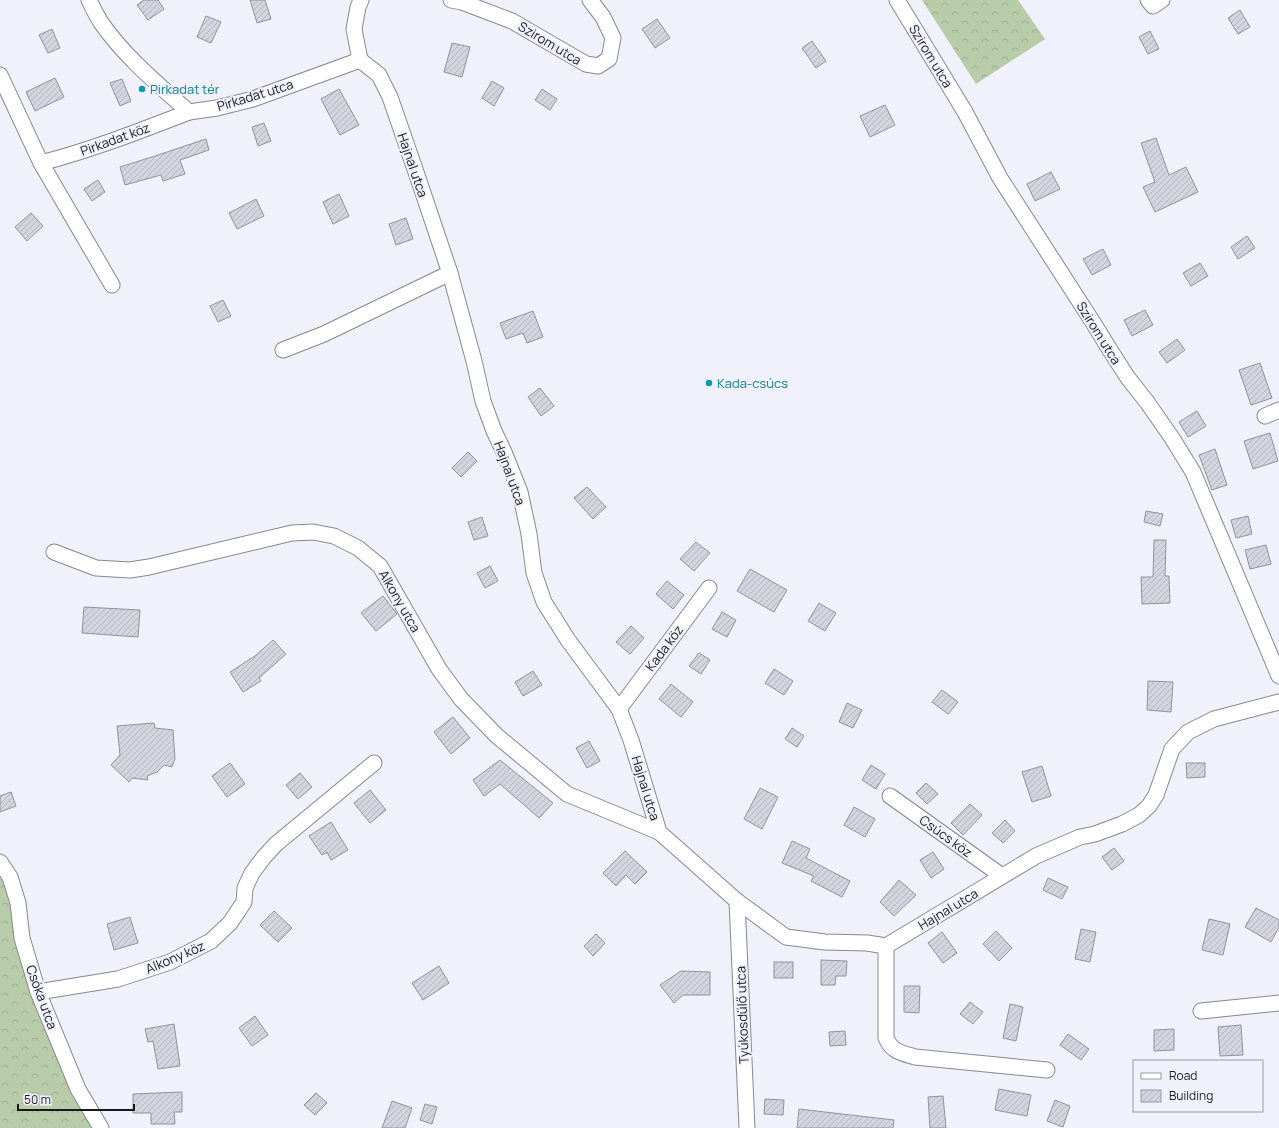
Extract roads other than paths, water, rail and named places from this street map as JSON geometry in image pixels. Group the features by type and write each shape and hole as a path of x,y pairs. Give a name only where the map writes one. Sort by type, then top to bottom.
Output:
{"street":[{"path":"89,0 101,24 122,48 145,72 189,112"},
{"path":"360,60 354,29 358,7 362,0"},
{"name":"Szirom utca","path":"451,0 462,2 512,21 586,64 598,66 609,59 613,38 603,16 590,0"},
{"name":"Szirom utca","path":"897,0 965,112 1000,178 1128,378 1172,438 1192,472 1279,676"},
{"name":"Pirkadat utca","path":"189,112 217,108 253,99 360,60"},
{"name":"Hajnal utca","path":"360,60 379,74 390,97 450,273 474,361 483,401 494,432 504,452 520,492 529,534 534,573 544,602 568,640 619,709 631,740 659,832 737,901 786,937 825,942 867,943 886,946 1036,856 1061,844 1122,824 1139,815 1149,806 1156,795 1172,749 1188,732 1214,719 1279,702"},
{"path":"0,75 41,163 112,285"},
{"name":"Pirkadat köz","path":"41,163 75,154 123,138 189,112"},
{"path":"283,350 324,334 450,273"},
{"name":"Alkony utca","path":"54,552 96,568 130,570 292,533 313,532 334,536 358,548 380,566 439,669 461,699 497,736 566,794 659,832"},
{"name":"Kada köz","path":"619,709 709,588"},
{"name":"Alkony köz","path":"38,992 118,979 170,962 211,941 230,924 244,902 246,888 252,873 264,857 276,844 374,763"},
{"name":"Csúcs köz","path":"890,796 1002,876"},
{"name":"Csóka utca","path":"0,862 10,877 18,903 22,938 38,992 78,1089 101,1128"},
{"name":"Tyúkosdűlő utca","path":"737,901 747,1128"},
{"path":"886,946 886,1038 889,1046 915,1057 1047,1070"},
{"path":"1201,1011 1279,1003"}],"place":[{"name":"Pirkadat tér","path":"142,89"},
{"name":"Kada-csúcs","path":"709,383"}]}
